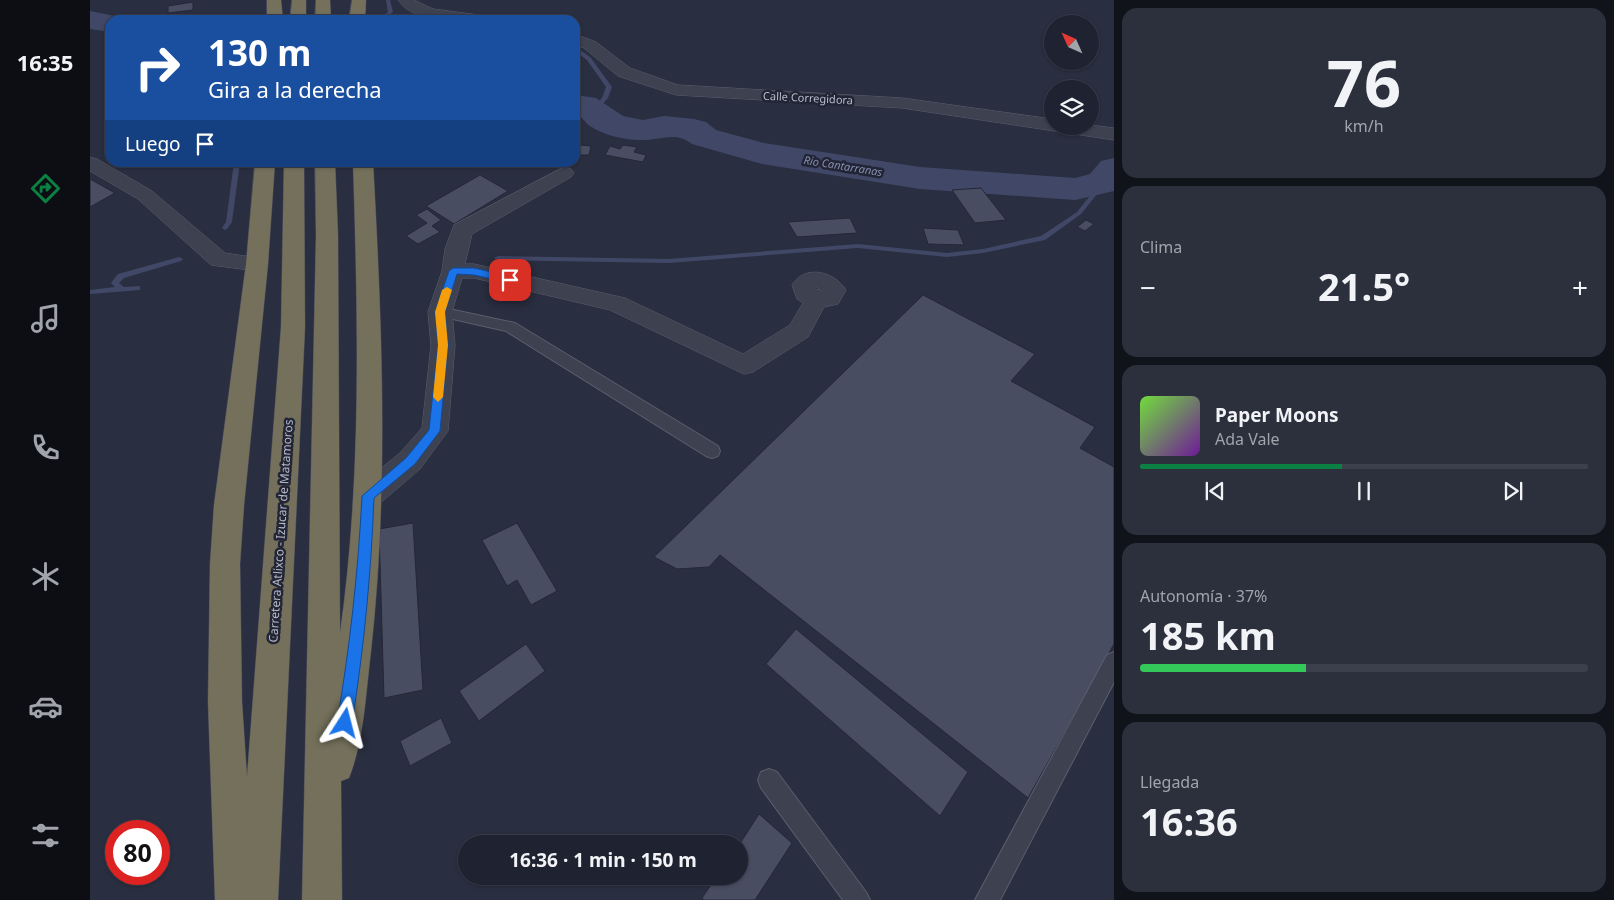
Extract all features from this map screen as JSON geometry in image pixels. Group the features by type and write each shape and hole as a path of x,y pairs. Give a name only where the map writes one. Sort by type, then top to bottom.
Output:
{"highway":[{"path":"274,0 275,15"},
{"path":"298,15 300,0"},
{"path":"323,0 323,15"},
{"path":"358,15 359,0"},
{"path":"235,900 224,702 225,564 229,505 257,264 265,167"},
{"name":"Carretera Atlixco - Izucar de Matamoros","path":"258,900 293,327 294,167"},
{"path":"322,900 327,245 325,167"},
{"path":"324,822 345,723 358,638 364,578 368,496 369,290 363,167"}],"street":[{"path":"408,3 424,11 448,15"},
{"name":"Calle Corregidora","path":"580,41 590,45 624,72 676,90 902,103 1044,124"},
{"path":"1099,132 1114,134"},
{"path":"90,163 145,194 219,260 257,264"},
{"path":"368,496 410,461 435,431 443,345 440,312 453,271 456,249 462,230 564,173"},
{"path":"453,271 474,272 617,304 744,365 798,331 816,300"}],"lane":[{"path":"440,312 510,327 712,451"},
{"path":"986,900 1114,662"},
{"path":"769,780 858,900"}],"building":[{"path":"193,2 193,10 168,13 168,6"},
{"path":"580,145 591,146 589,155 580,155"},
{"path":"623,145 637,147 634,152 646,155 643,162 605,155 610,146 620,149"},
{"path":"480,175 508,191 454,224 426,206"},
{"path":"90,179 115,193 90,207"},
{"path":"981,188 1006,220 975,223 952,190"},
{"path":"427,209 441,220 432,226 440,232 418,244 406,236 427,223 416,215"},
{"path":"850,218 857,233 797,237 788,222"},
{"path":"1086,220 1094,224 1085,231 1077,227"},
{"path":"923,228 958,230 964,245 928,244"},
{"path":"923,295 1035,354 1011,381 1095,427 1080,448 1114,467 1114,644 1028,798 720,555 709,567 677,569 654,557"},
{"path":"413,523 423,690 384,698 379,529"},
{"path":"517,523 557,591 531,605 517,580 507,586 482,540"},
{"path":"796,629 968,772 940,816 766,664"},
{"path":"526,644 545,671 479,721 459,691"},
{"path":"441,718 452,743 410,766 400,741"},
{"path":"759,814 792,843 755,900 704,900 702,898 711,885 748,885 748,835 745,835"}],"waterway":[{"path":"387,15 391,12 388,0"},
{"name":"Rio Cantarranas","path":"90,20 105,22"},
{"path":"580,52 589,59 609,87 605,98 594,110"},
{"name":"Rio Cantarranas","path":"580,105 594,110 601,118 614,125 643,130 664,126 694,129 704,137 762,153 920,178 1075,189 1103,183 1114,169"},
{"path":"225,228 229,222 236,167"},
{"path":"498,258 669,261 858,246 947,255 983,251 1043,238 1079,213 1103,183"},
{"path":"122,289 115,283 121,276 179,259"},
{"path":"90,292 137,288"}],"slow traffic":[{"path":"438,397 443,345 440,312 447,290"}],"route":[{"path":"345,723 358,638 364,578 368,496 410,461 435,431 443,345 440,312 453,271 474,272 510,280"}]}
